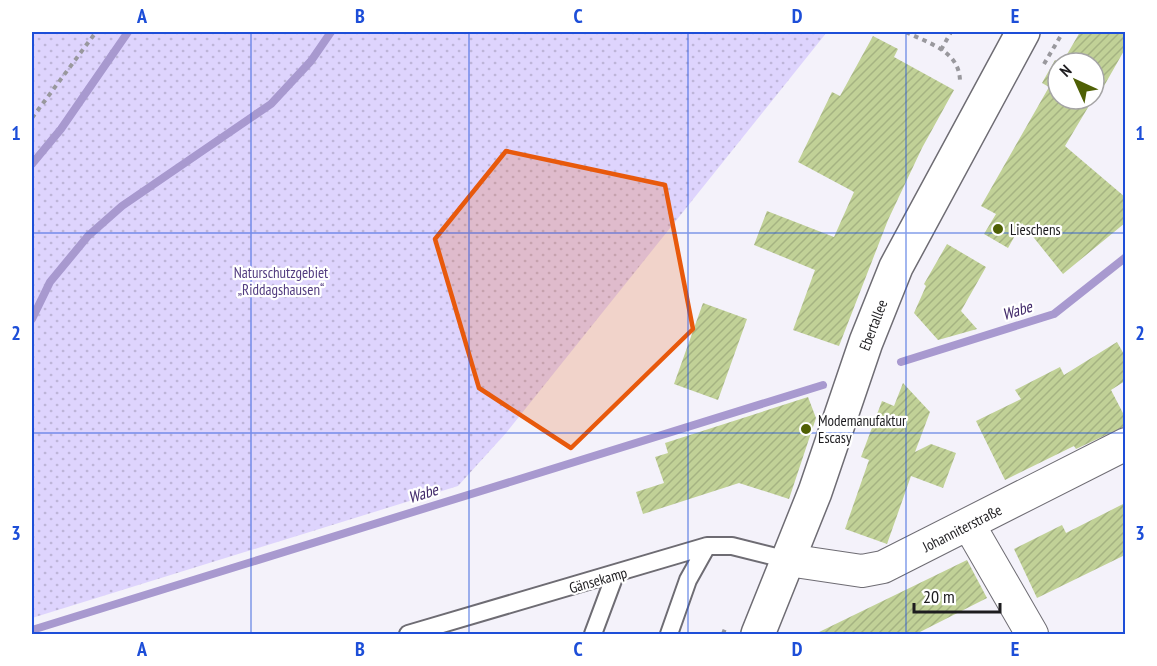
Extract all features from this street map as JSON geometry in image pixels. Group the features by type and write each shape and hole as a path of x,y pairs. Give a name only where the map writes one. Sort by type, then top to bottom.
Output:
{"main road":[{"name":"Ebertallee","path":"758,634 815,492 866,342 896,267 1012,35"}],"street":[{"name":"Johanniterstraße","path":"788,560 862,571 884,567 1125,444"},
{"path":"969,525 1032,634"}],"lane":[{"name":"Gänsekamp","path":"408,634 615,575 707,546 732,546 788,560"},
{"path":"669,634 688,580 707,546"},
{"path":"592,634 615,575"}],"path":[{"path":"32,118 96,32"},
{"path":"906,32 953,57 960,70 960,92"},
{"path":"941,50 951,32"},
{"path":"1040,72 1063,32"}],"highlighted area":[{"path":"506,151 665,185 693,329 571,448 479,388 435,239"}],"green space":[{"name":"Naturschutzgebiet „Riddagshausen“","path":"32,32 827,32 506,433 458,486 32,618"}],"building":[{"path":"1080,32 1125,32 1125,49 1106,82 1106,51 1069,51"},
{"path":"873,36 898,49 894,57 954,90 922,148 888,220 839,346 793,330 815,270 754,245 767,211 834,237 854,192 798,162 832,92 840,96"},
{"path":"1046,92 1046,111 1086,111 1065,146 1125,197 1125,223 1063,274 1022,223 1008,248 984,234 996,214 981,206"},
{"path":"947,244 986,267 961,311 977,329 938,340 914,313 926,286 924,284"},
{"path":"703,303 747,319 718,400 674,384"},
{"path":"1117,342 1125,356 1125,381 1111,390 1125,417 1125,426 1076,449 1074,446 1005,480 976,421 1021,399 1015,390 1060,367 1064,375"},
{"path":"903,383 930,412 915,452 931,444 956,453 943,488 911,476 887,544 845,529 869,460 861,457 882,401 894,406"},
{"path":"808,397 816,418 789,499 739,483 643,514 636,492 664,483 655,457 668,453 665,443"},
{"path":"1125,503 1125,555 1037,598 1014,549 1062,525 1066,533"},
{"path":"967,560 987,598 916,634 815,634"}],"waterway":[{"path":"32,164 61,129 128,32"},
{"path":"32,319 50,282 88,236 122,206 271,104 311,61 331,32"},
{"name":"Wabe","path":"901,362 1054,314 1126,257"},
{"name":"Wabe","path":"32,630 823,385"}],"place":[{"name":"Lieschens","path":"998,229"},
{"name":"Modemanufaktur Escasy","path":"806,429"}]}
